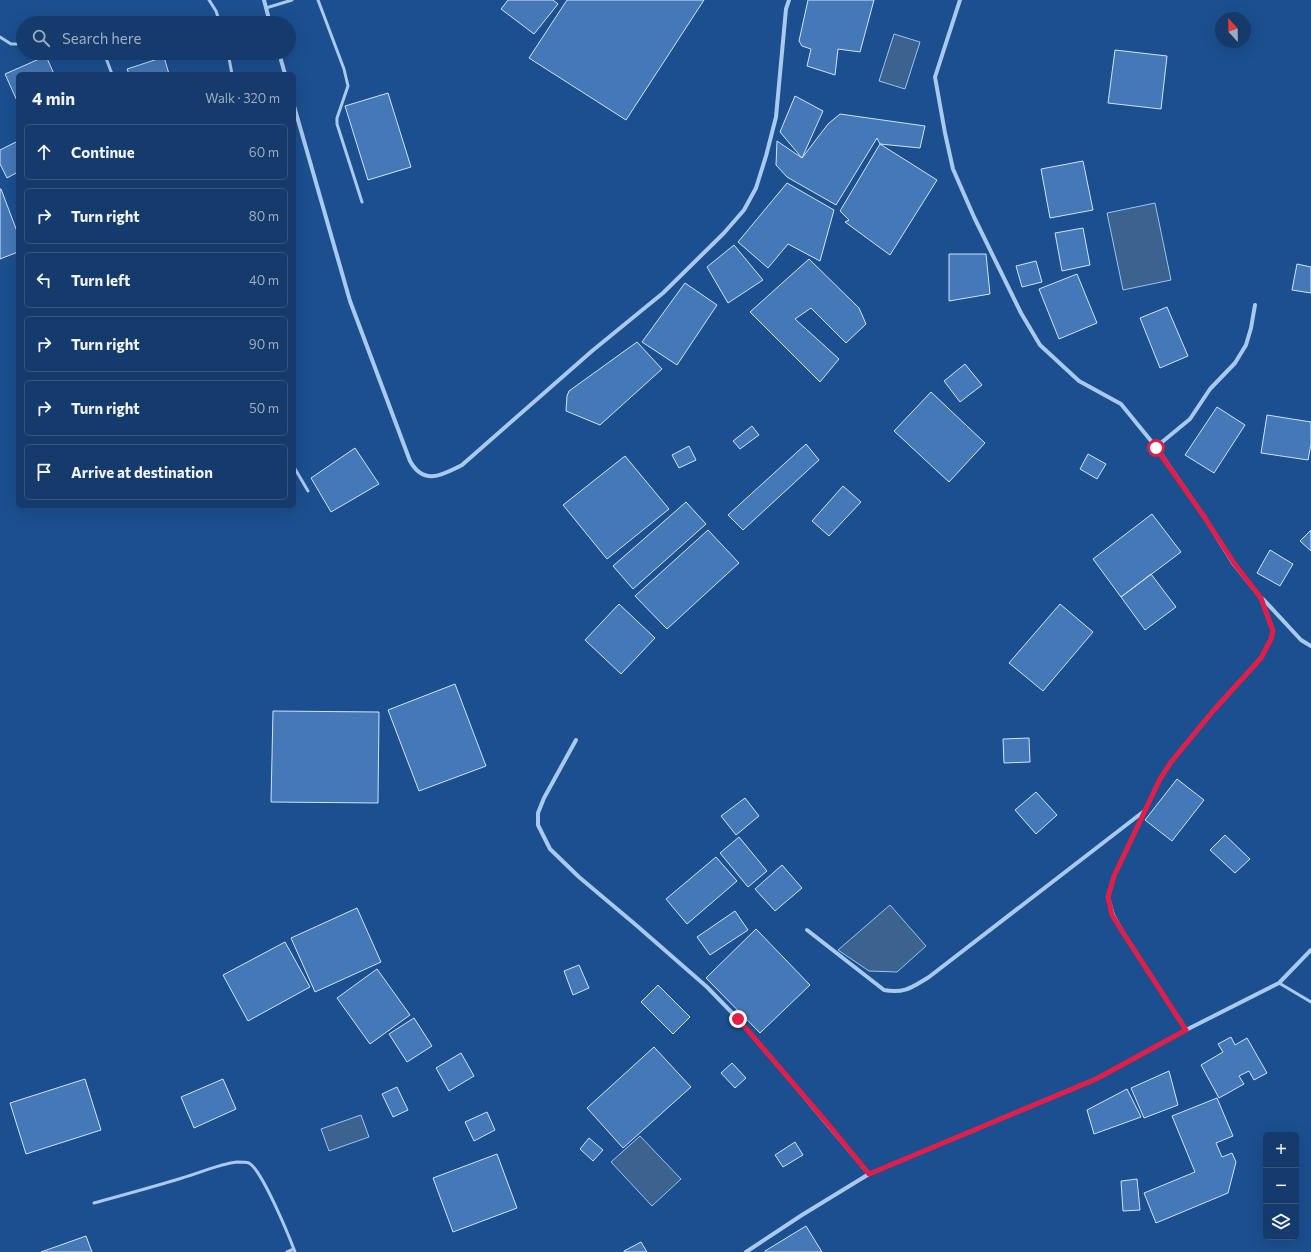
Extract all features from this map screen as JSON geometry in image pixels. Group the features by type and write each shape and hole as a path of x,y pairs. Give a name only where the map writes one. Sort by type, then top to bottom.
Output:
{"street":[{"path":"264,0 268,16"},
{"path":"296,113 350,301 410,461 415,470 426,476 441,476 462,465 592,351 663,293 724,233 744,210 756,188 776,117 786,9 789,0"},
{"path":"960,0 935,76 956,176 974,217 1021,312 1040,346 1079,380 1121,404 1156,448 1205,518 1234,563 1261,598 1301,640 1311,646"},
{"path":"281,60 284,72"},
{"path":"1156,448 1190,419 1210,389 1235,363 1246,345 1255,305"},
{"path":"1186,1030 1112,915 1108,897 1114,876 1160,779 1171,762 1213,711 1261,658 1268,646 1273,631 1261,598"},
{"path":"576,740 544,798 538,813 538,826 550,849 579,877 706,987 738,1019 869,1174"},
{"path":"807,930 884,990 896,992 907,990 929,977 1145,810"},
{"path":"746,1252 802,1214 869,1174 1096,1079 1186,1030 1279,983 1311,950"}],"lane":[{"path":"209,0 218,16"},
{"path":"266,8 292,0"},
{"path":"318,0 344,69 348,86 337,118 337,124 362,202"},
{"path":"0,37 11,44 16,44"},
{"path":"107,60 111,72"},
{"path":"229,60 232,72"},
{"path":"296,470 308,491"},
{"path":"1279,983 1311,1002"},
{"path":"94,1203 151,1188 224,1165 238,1162 248,1162 255,1168 274,1204 294,1251 287,1252"}],"water":[{"path":"894,34 920,42 905,89 879,81"},
{"path":"1155,203 1171,280 1123,290 1107,213"},
{"path":"890,905 926,946 897,972 869,971 838,950"},
{"path":"361,1115 369,1137 329,1151 321,1129"},
{"path":"640,1136 681,1179 652,1206 611,1162"}],"building":[{"path":"508,0 553,0 558,4 534,34 501,9"},
{"path":"567,0 704,0 626,120 529,58"},
{"path":"808,0 874,0 860,52 838,49 835,75 807,66 811,49 802,46 799,41"},
{"path":"1115,50 1167,56 1161,109 1108,103"},
{"path":"37,60 48,60 53,72 16,72 16,99 5,74"},
{"path":"155,60 165,60 168,72 128,72 127,69"},
{"path":"388,93 411,167 368,180 345,106"},
{"path":"795,96 823,111 802,158 780,132"},
{"path":"840,114 925,126 920,148 880,144 877,138 836,205 787,177 776,165 777,141 802,158 828,124"},
{"path":"16,142 16,173 7,178 0,164 0,150"},
{"path":"880,144 937,180 890,255 845,222 849,220 840,211"},
{"path":"1083,161 1093,210 1050,218 1041,169"},
{"path":"787,183 834,210 820,261 788,244 768,268 738,242"},
{"path":"1,189 16,229 16,253 0,259"},
{"path":"1083,228 1090,265 1062,271 1055,233"},
{"path":"734,245 763,280 728,303 707,267"},
{"path":"949,254 986,254 990,294 949,301"},
{"path":"809,259 859,308 866,324 846,343 811,308 795,319 839,359 820,382 750,312"},
{"path":"1036,261 1042,282 1022,287 1016,266"},
{"path":"1297,264 1311,267 1311,293 1292,290"},
{"path":"1077,274 1097,323 1059,339 1039,289"},
{"path":"685,283 717,305 677,365 642,342"},
{"path":"1167,307 1188,356 1160,368 1140,318"},
{"path":"637,342 662,369 600,425 566,411 567,396 569,391"},
{"path":"965,364 982,385 960,402 944,381"},
{"path":"931,392 985,443 949,482 894,431"},
{"path":"1217,407 1245,425 1214,473 1185,455"},
{"path":"1267,415 1311,422 1311,444 1308,460 1261,453"},
{"path":"752,426 759,435 740,449 733,441"},
{"path":"806,444 819,460 743,530 728,515"},
{"path":"689,446 696,460 679,468 672,455"},
{"path":"355,448 379,484 331,512 311,478"},
{"path":"1088,454 1106,464 1097,479 1080,469"},
{"path":"625,456 669,509 607,559 563,505"},
{"path":"843,486 861,502 829,536 812,521"},
{"path":"686,502 706,524 633,589 613,566"},
{"path":"1152,514 1181,552 1121,597 1093,559"},
{"path":"708,530 739,563 667,629 635,596"},
{"path":"1311,530 1311,551 1300,541"},
{"path":"1270,550 1293,564 1280,586 1257,573"},
{"path":"1151,574 1176,607 1145,630 1121,597"},
{"path":"619,604 655,638 621,674 585,640"},
{"path":"1060,604 1093,632 1043,691 1009,663"},
{"path":"455,684 486,766 419,791 388,710"},
{"path":"273,711 379,712 378,803 271,802"},
{"path":"1029,738 1030,762 1004,763 1003,739"},
{"path":"1177,779 1204,800 1172,841 1145,820"},
{"path":"1036,792 1057,815 1036,834 1015,810"},
{"path":"745,798 759,816 736,835 721,816"},
{"path":"1225,835 1250,859 1235,873 1210,850"},
{"path":"739,837 767,871 748,887 720,853"},
{"path":"716,857 737,881 687,924 666,899"},
{"path":"782,865 802,888 775,911 755,889"},
{"path":"357,908 381,962 315,992 291,938"},
{"path":"735,911 748,930 710,955 697,937"},
{"path":"756,929 810,985 760,1033 706,978"},
{"path":"285,942 310,987 248,1021 223,975"},
{"path":"579,965 589,988 573,995 564,971"},
{"path":"377,969 410,1015 370,1044 337,998"},
{"path":"658,985 690,1017 673,1034 641,1002"},
{"path":"414,1018 432,1046 407,1062 389,1034"},
{"path":"1231,1037 1235,1045 1247,1038 1267,1073 1254,1080 1249,1071 1239,1076 1244,1084 1219,1098 1201,1065 1223,1052 1218,1044"},
{"path":"654,1047 691,1087 623,1148 587,1108"},
{"path":"461,1053 474,1076 449,1091 436,1068"},
{"path":"732,1063 746,1078 735,1088 721,1073"},
{"path":"1169,1071 1178,1105 1144,1118 1131,1088"},
{"path":"85,1079 101,1130 26,1154 10,1103"},
{"path":"223,1079 236,1109 194,1128 181,1097"},
{"path":"397,1087 408,1110 393,1117 382,1094"},
{"path":"1127,1089 1141,1117 1094,1134 1087,1110"},
{"path":"1217,1098 1233,1136 1216,1143 1222,1157 1232,1153 1236,1162 1228,1193 1156,1223 1144,1193 1195,1172 1172,1116"},
{"path":"487,1112 495,1130 474,1141 465,1122"},
{"path":"589,1138 603,1150 593,1161 580,1149"},
{"path":"795,1142 803,1155 783,1167 775,1155"},
{"path":"497,1154 517,1208 453,1232 433,1178"},
{"path":"1137,1179 1140,1210 1123,1211 1121,1181"},
{"path":"806,1226 822,1252 765,1252 765,1251"},
{"path":"86,1236 92,1252 41,1252"},
{"path":"641,1242 647,1252 624,1252 624,1251"}],"route":[{"path":"738,1019 869,1174 1096,1079 1186,1030 1112,915 1108,897 1114,876 1160,779 1171,762 1213,711 1261,658 1271,639 1273,631 1261,598 1234,563 1205,518 1156,448"}]}
